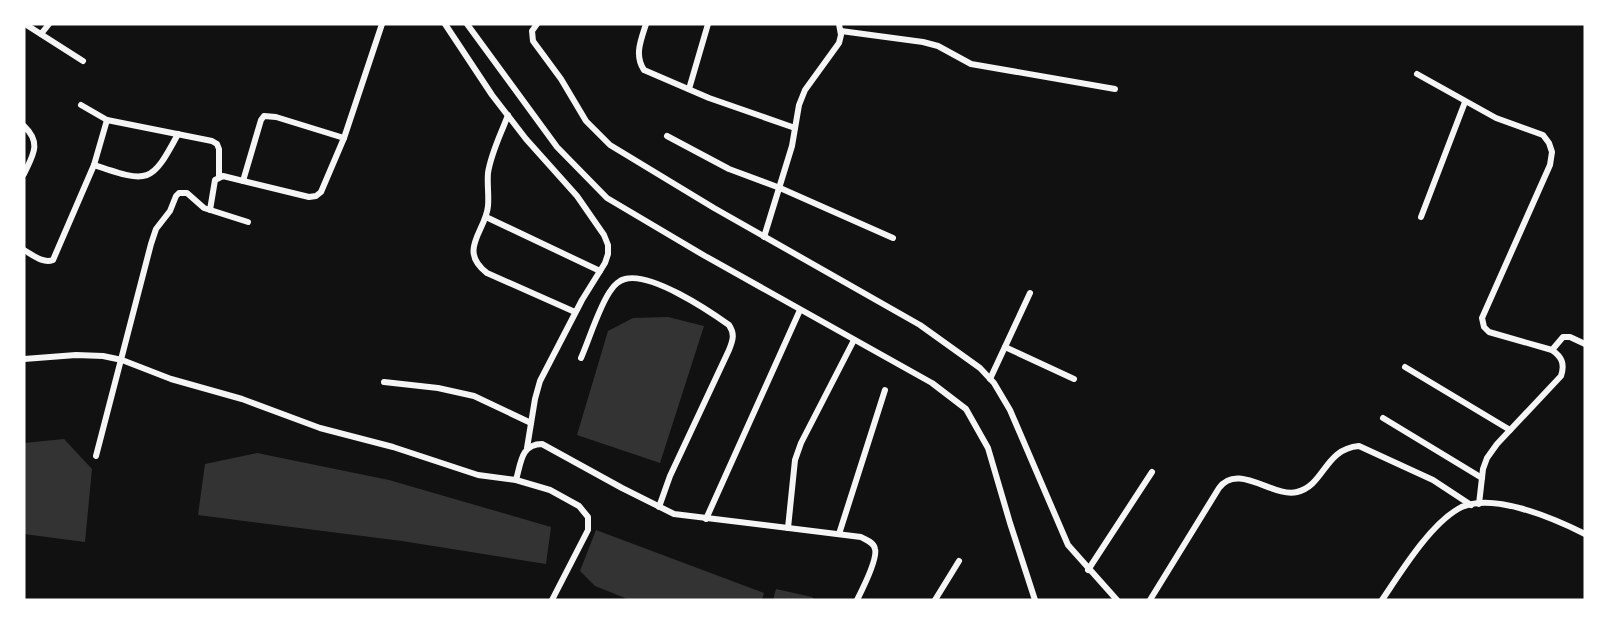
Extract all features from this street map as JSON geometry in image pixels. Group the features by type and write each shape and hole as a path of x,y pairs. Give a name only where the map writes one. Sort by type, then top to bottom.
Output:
{"street":[{"path":"25,24 82,61"},
{"path":"41,34 49,24"},
{"path":"210,210 213,184 223,176 309,197 321,192 344,138 382,24"},
{"path":"445,24 526,139 577,196 604,235 608,245 608,254 600,271 575,312 540,381 527,448 522,455 516,480"},
{"path":"467,24 556,147 607,198 800,310 932,383 966,409 988,448 1035,600"},
{"path":"537,24 532,31 533,40 561,79 586,121 610,145 764,237 920,325 954,348 990,379 1011,410 1068,545 1117,600"},
{"path":"646,24 638,53 639,62 644,70 795,128"},
{"path":"689,89 708,24"},
{"path":"764,237 780,188 799,105 805,90 839,43 840,27 938,46 971,64 1115,89"},
{"path":"1417,74 1501,121 1543,135 1552,152 1550,165 1482,318 1484,327 1489,332 1552,350 1564,363 1561,376 1497,444 1487,458 1479,504"},
{"path":"1421,217 1465,102"},
{"path":"81,105 107,120 212,141 217,144 219,177"},
{"path":"508,115 490,161 488,206 486,218 475,239 476,260 487,273 575,312"},
{"path":"243,181 264,116 276,117 344,138"},
{"path":"24,250 48,262 53,260 94,165 107,120"},
{"path":"24,126 32,134 34,144 33,154 24,174"},
{"path":"94,165 129,176 142,177 154,173 162,164 178,134"},
{"path":"667,136 729,169 780,188 893,238"},
{"path":"96,456 151,244 156,229 170,211 176,196 178,193 187,194 196,203 210,210 248,222"},
{"path":"486,218 600,271"},
{"path":"581,358 609,292 624,279 637,278 659,284 696,303 732,329 733,339 729,350 670,476 658,507"},
{"path":"990,379 1030,293"},
{"path":"706,519 771,370 800,310"},
{"path":"1552,350 1563,337 1570,337 1585,344"},
{"path":"788,528 798,451 811,421 854,340"},
{"path":"1005,347 1074,379"},
{"path":"24,359 76,355 103,356 122,360 171,379 243,399 320,428 393,447 478,475 516,480 564,496 579,506 588,517 588,530 552,600"},
{"path":"1405,367 1510,430"},
{"path":"384,382 438,388 474,396 531,423"},
{"path":"839,534 885,390"},
{"path":"1383,418 1482,478"},
{"path":"527,448 535,444 543,444 674,514 861,537 871,542 875,548 875,556 857,600"},
{"path":"1150,600 1223,482 1232,478 1296,492 1312,483 1338,452 1347,447 1359,446 1433,480 1471,505"},
{"path":"1088,570 1152,472"},
{"path":"1382,600 1408,562 1440,523 1459,508 1492,503 1526,510 1560,521 1585,534"},
{"path":"935,600 959,561"}],"shaded area":[{"path":"668,317 704,326 660,463 577,435 608,331 633,318"},
{"path":"64,439 92,469 85,542 24,534 24,443"},
{"path":"257,453 389,480 551,527 546,564 402,541 198,515 205,464"},
{"path":"596,530 764,593 762,600 630,600 595,586 580,571"},
{"path":"776,589 812,597 815,600 773,600"}]}
